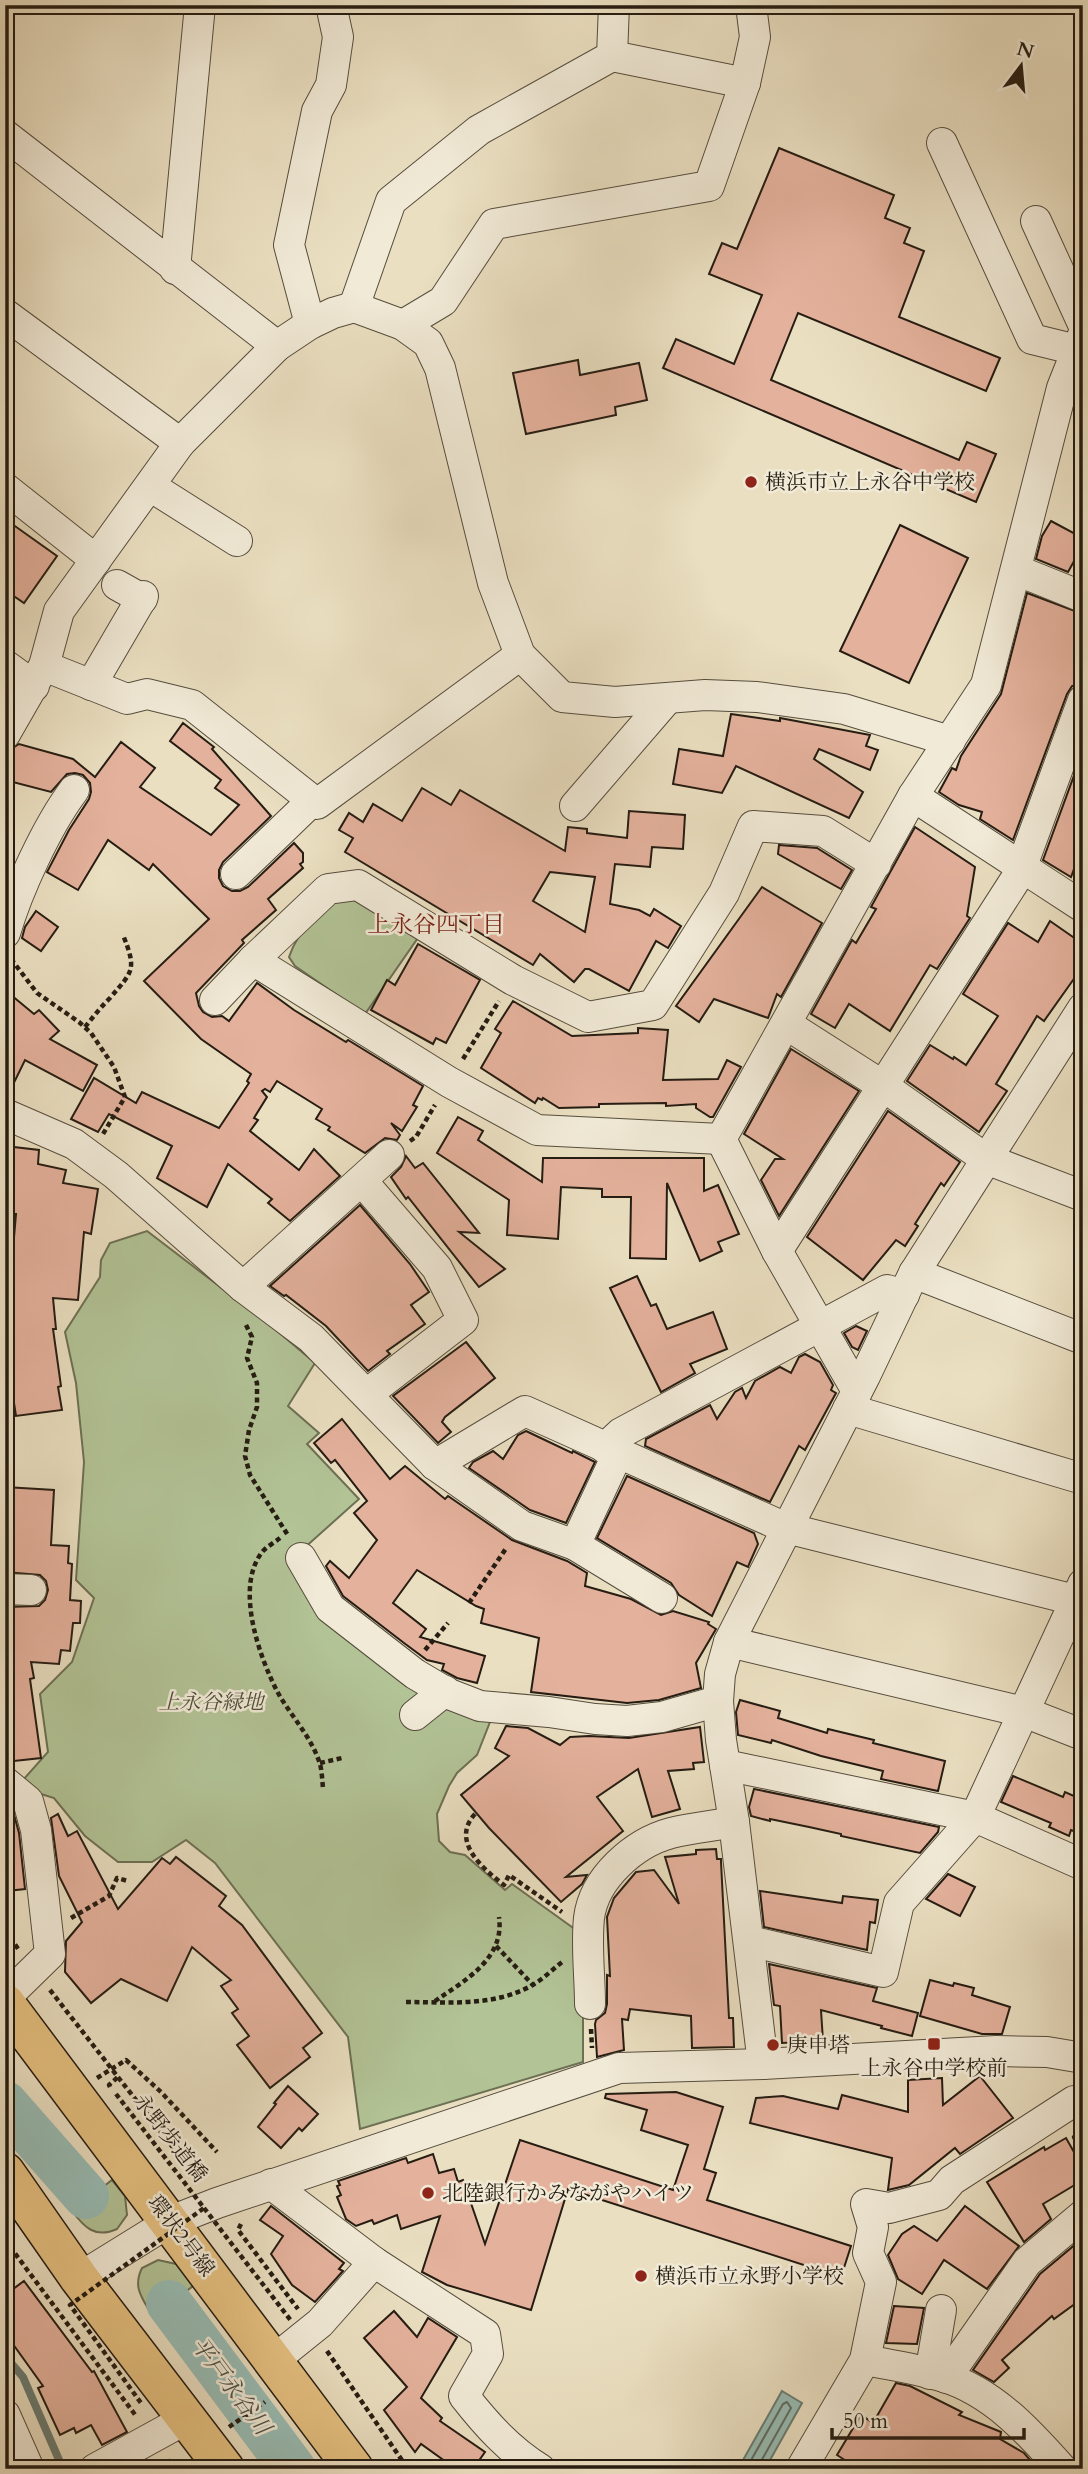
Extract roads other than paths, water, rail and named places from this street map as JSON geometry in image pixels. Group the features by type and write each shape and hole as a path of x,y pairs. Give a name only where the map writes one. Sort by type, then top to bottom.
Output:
{"main road":[{"name":"環状2号線","path":"5,2001 73,2093 197,2211 274,2378 354,2469"},
{"path":"5,2172 79,2278 225,2469"}],"street":[{"path":"176,269 200,5"},
{"path":"310,324 289,245 317,111 331,85 338,37 331,5"},
{"path":"612,56 614,5"},
{"path":"403,326 443,301 494,224 709,186 745,83 755,37 751,5"},
{"path":"354,307 391,201 479,130 612,56 745,83"},
{"path":"5,135 277,346"},
{"path":"942,143 1032,339 1081,336"},
{"path":"721,1139 913,796 986,685 1062,388 1081,336 1072,273 1036,221"},
{"path":"92,685 115,580 150,486 180,443 277,346 310,324 354,307 403,326 428,343 440,368 493,583 520,655 562,697 615,702 705,695 757,697 832,708 950,741"},
{"path":"5,314 180,443"},
{"path":"150,486 237,541"},
{"path":"5,488 115,580"},
{"path":"1016,570 1083,597"},
{"path":"5,734 39,676 59,611 115,580"},
{"path":"5,665 39,676 92,685 127,699 147,694 192,705 317,804 520,655"},
{"path":"575,806 668,698"},
{"path":"777,1251 1019,874 1083,700"},
{"path":"8,944 15,901 63,805 75,790"},
{"path":"913,796 1083,906"},
{"path":"236,874 313,800"},
{"path":"215,1000 328,889 358,885 513,980 588,1017 653,1005 724,893 753,826 823,831 876,864"},
{"path":"253,960 449,1082 537,1130 721,1139"},
{"path":"763,2064 718,1701 720,1674 729,1642 909,1284 1083,1008"},
{"path":"786,1024 883,1086 986,1159 1083,1196"},
{"path":"5,1115 74,1144 175,1225 243,1287 311,1338 435,1465 522,1526 575,1545 662,1598"},
{"path":"721,1139 777,1251 821,1327 852,1400 1083,1479"},
{"path":"243,1287 389,1155"},
{"path":"362,1181 437,1268 463,1320 368,1394"},
{"path":"575,1545 611,1450 621,1433 887,1290 909,1284 1083,1339"},
{"path":"435,1465 525,1411 786,1528 1081,1595 975,1817 899,1903 883,1972 749,1941"},
{"path":"301,1558 330,1608 415,1674 480,1706 616,1720 662,1717 718,1701"},
{"path":"729,1642 1024,1712 1083,1735"},
{"path":"415,1715 445,1691"},
{"path":"724,1765 975,1817 1083,1865"},
{"path":"5,1782 28,1801 36,1830 50,1954 5,2001"},
{"path":"590,2004 589,1917 595,1896 608,1874 644,1846 668,1834 734,1822"},
{"path":"79,2278 197,2211 619,2068 763,2064 996,2051 1047,2052 1083,2058"},
{"path":"807,2467 864,2360 881,2282 868,2253 873,2227 866,2204 889,2208 939,2195 952,2180 1074,2101"},
{"path":"271,2184 374,2262 485,2334 488,2354 464,2396 486,2425 524,2459 540,2469"},
{"path":"938,2376 1027,2262 1083,2216"},
{"path":"274,2378 302,2326 374,2262"},
{"path":"938,2376 941,2310"},
{"path":"864,2360 938,2376 985,2397 1024,2426 1062,2469"},
{"path":"5,2415 29,2469"},
{"path":"95,2469 186,2419"}],"water":[{"path":"782,2391 802,2403 765,2469 738,2469"}],"waterway":[{"name":"平戸永谷川","path":"5,2104 86,2196"},
{"name":"平戸永谷川","path":"169,2303 293,2469"},
{"path":"5,2356 23,2377 63,2469"}],"place":[{"name":"横浜市立上永谷中学校","path":"751,482"},
{"name":"上永谷中学校前","path":"934,2044"},
{"name":"庚申塔","path":"773,2045"},
{"name":"北陸銀行かみながやハイツ","path":"428,2193"},
{"name":"横浜市立永野小学校","path":"641,2276"}],"district":[{"name":"上永谷四丁目","path":"436,924"}],"park label":[{"name":"上永谷緑地","path":"211,1702"}]}
